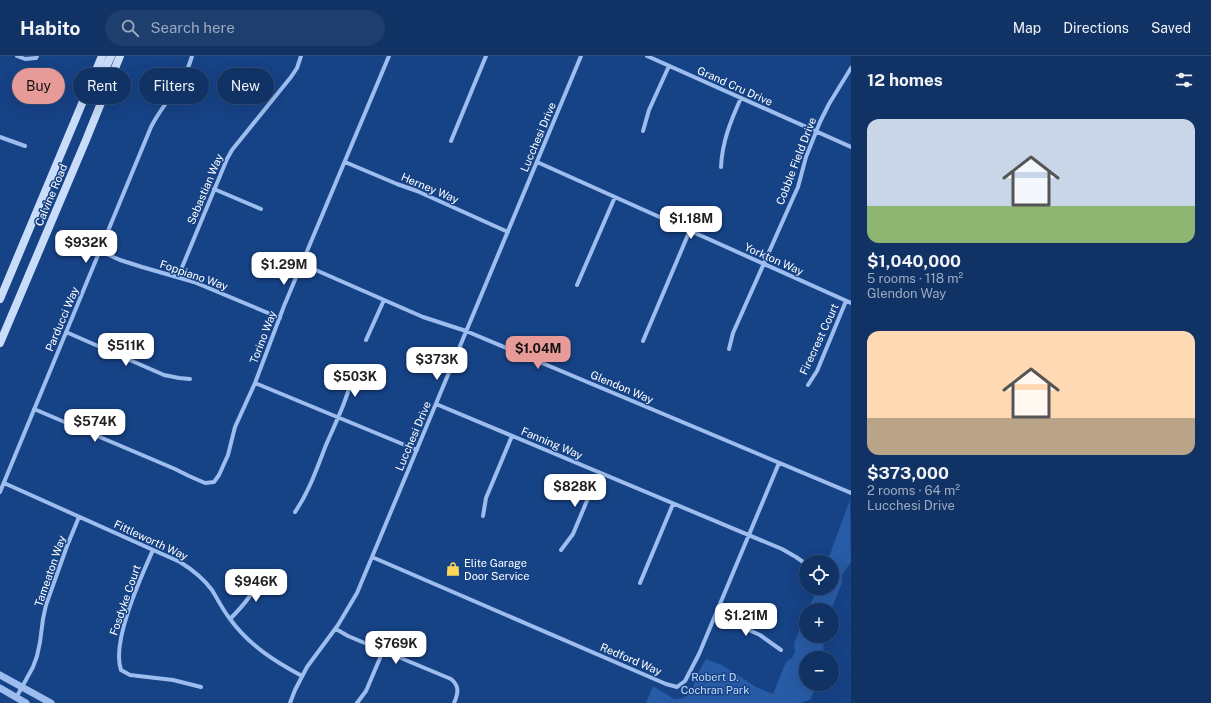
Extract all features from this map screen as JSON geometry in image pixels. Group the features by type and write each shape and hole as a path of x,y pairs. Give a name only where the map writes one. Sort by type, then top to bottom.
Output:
{"main road":[{"name":"Calvine Road","path":"0,299 102,56"},
{"path":"106,68 111,56"},
{"name":"Calvine Road","path":"115,68 120,56"},
{"name":"Calvine Road","path":"0,343 101,104"}],"street":[{"path":"17,56 25,59 36,58 37,56"},
{"name":"Parducci Way","path":"0,492 151,127 162,108 180,85 188,69 192,56"},
{"name":"Sebastian Way","path":"178,277 232,150 291,77 297,68 301,56"},
{"name":"Torino Way","path":"34,409 162,463 205,483 214,482 219,475 228,455 235,427 255,383 302,264 389,56"},
{"path":"451,141 486,56"},
{"name":"Lucchesi Drive","path":"290,703 302,676 315,655 348,610 357,593 581,56"},
{"name":"Grand Cru Drive","path":"647,56 851,147"},
{"path":"643,131 649,110 669,66"},
{"name":"Cobble Field Drive","path":"729,349 733,333 798,187 806,156 816,131 829,104 851,68"},
{"path":"721,166 726,135 741,98"},
{"path":"0,137 25,146"},
{"name":"Herney Way","path":"345,162 417,191 508,232"},
{"name":"Yorkton Way","path":"537,162 851,303"},
{"path":"214,190 261,209"},
{"path":"577,285 615,197"},
{"path":"643,341 690,230"},
{"name":"Foppiano Way","path":"100,251 135,265 194,282 280,318"},
{"name":"Glendon Way","path":"302,264 423,317 466,331 779,463"},
{"path":"366,340 384,300"},
{"name":"Firecrest Court","path":"808,385 817,370 846,301"},
{"path":"66,332 164,375 190,379"},
{"path":"295,512 304,499 350,387 353,373"},
{"path":"255,383 417,450"},
{"name":"Fanning Way","path":"436,404 782,549 799,559"},
{"path":"482,516 486,498 512,436"},
{"path":"779,463 851,493"},
{"name":"Redford Way","path":"372,557 666,684 677,687 685,681 699,654 779,463"},
{"path":"561,550 573,534 599,472"},
{"name":"Fittleworth Way","path":"4,483 180,562 197,573 212,591 230,619 243,635 279,664 302,676"},
{"path":"640,583 673,504"},
{"name":"Tameaton Way","path":"16,698 37,656 46,605 67,546 80,517"},
{"name":"Fosdyke Court","path":"153,550 141,577 123,629 118,662 121,670 130,675 173,680 201,687"},
{"path":"230,619 244,606 252,595 262,572"},
{"path":"716,615 760,635 772,642 781,650"},
{"path":"336,628 348,636 451,679 455,682 458,692 454,703"},
{"path":"357,703 366,691 383,651"},
{"path":"0,675 51,703"},
{"path":"0,688 26,703"}],"green space":[{"path":"850,500 851,562 842,575 842,583 839,590 839,555 830,555"},
{"path":"814,595 837,595 834,603 811,603"},
{"name":"Robert D. Cochran Park","path":"799,631 799,643 824,643 823,651 799,651 799,691 814,691 811,699 801,703 646,703 653,686 674,699 683,698 691,693 696,677 706,659 722,665 756,687 773,694 786,662 792,658 795,652 794,643"}],"place":[{"name":"Elite Garage Door Service","path":"453,569"}]}
